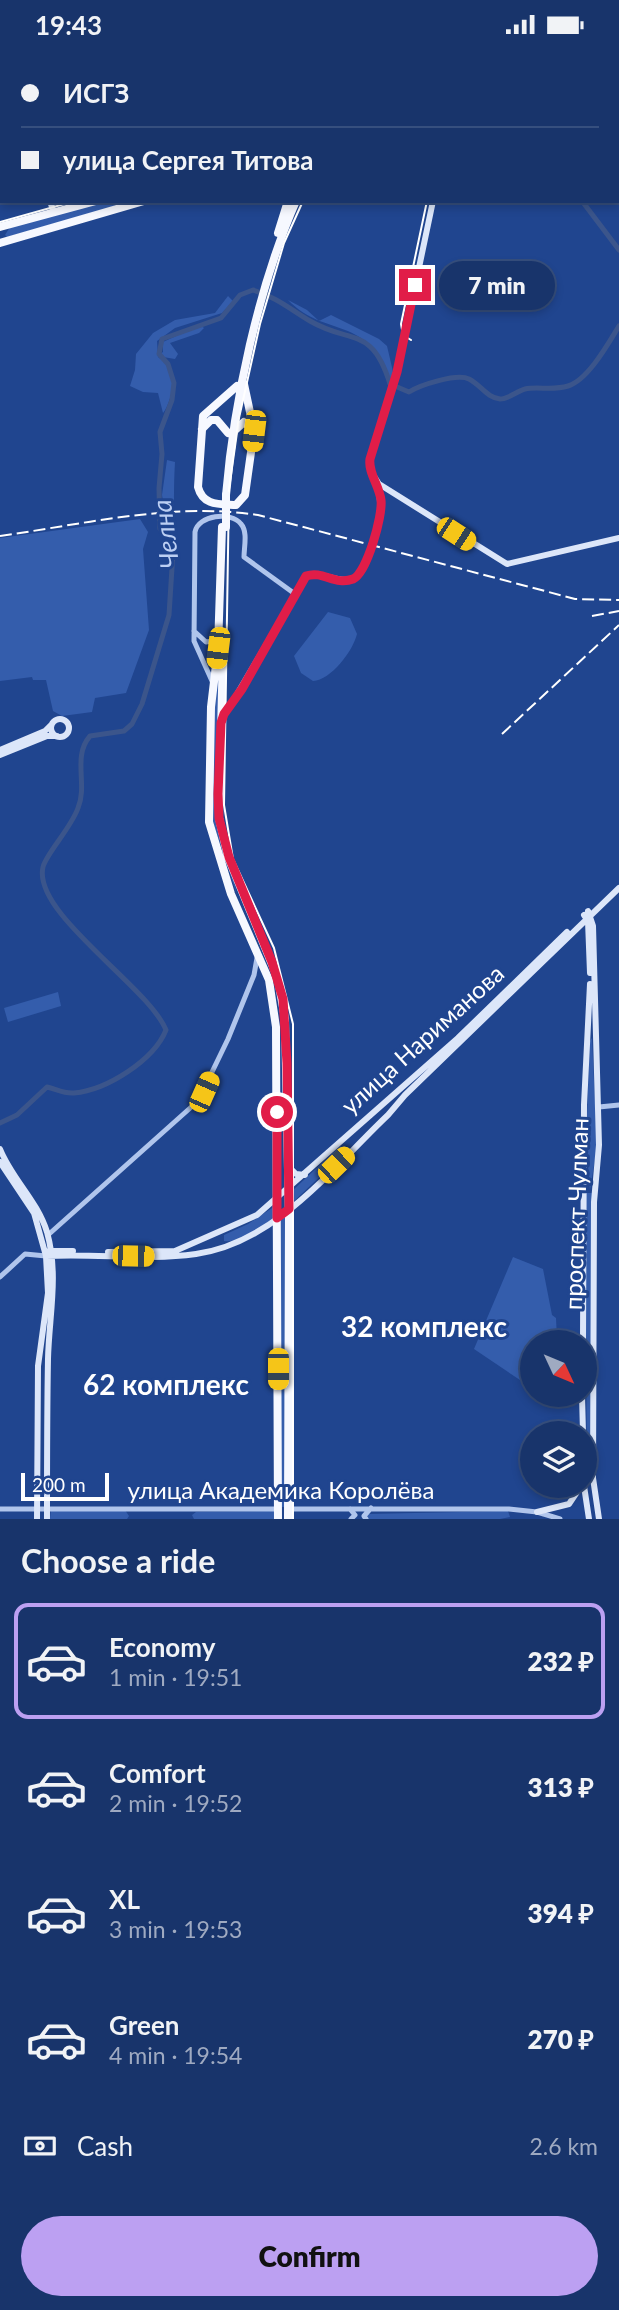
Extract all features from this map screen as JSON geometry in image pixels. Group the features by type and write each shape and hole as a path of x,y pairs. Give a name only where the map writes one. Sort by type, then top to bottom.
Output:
{"main road":[{"path":"51,203 54,213"},
{"path":"0,227 89,203"},
{"path":"112,213 117,206 116,203"},
{"path":"0,243 140,203"},
{"path":"278,203 282,219"},
{"path":"283,1514 276,1027 269,980 230,894 209,822 218,685 224,495 230,433 240,383 287,203"},
{"path":"267,281 295,203"},
{"path":"433,203 397,372 369,463 375,479 506,563 619,538"},
{"path":"10,225 3,234 12,240"},
{"path":"240,383 254,431 245,495 236,505 211,503 200,495 198,487 203,416 208,408 240,383"},
{"path":"201,432 205,424 217,420 230,433"},
{"path":"230,433 244,422 254,431"},
{"path":"224,527 218,685 221,723 219,818 229,857 272,962 283,999 289,1167 283,1496"},
{"path":"0,750 45,731 59,719 68,724 67,733 47,736 0,755"},
{"path":"51,725 52,732 57,736"},
{"name":"улица Нариманова","path":"49,1254 169,1256 213,1251 267,1226 348,1154 405,1095 454,1051 619,882"},
{"name":"улица Нариманова","path":"49,1254 168,1252 226,1231 257,1215 305,1175 547,956 587,914 619,888"},
{"path":"230,894 236,897 241,889"},
{"path":"238,912 239,904 248,907"},
{"name":"проспект Чулман","path":"583,1330 588,1040 587,914"},
{"name":"проспект Чулман","path":"587,914 599,1107 594,1189 593,1330"},
{"path":"576,928 584,927 588,933"},
{"path":"588,1040 592,1036 596,1040"},
{"path":"277,1087 281,1095 286,1094 287,1087"},
{"path":"358,1125 358,1133 364,1136 368,1134"},
{"path":"337,1145 347,1146 348,1154"},
{"path":"0,1150 12,1173 35,1202 47,1235 54,1291 48,1355 47,1519"},
{"path":"0,1162 34,1213 49,1254 48,1299 38,1366 37,1519"},
{"path":"289,1167 296,1174 305,1175"},
{"path":"584,1186 588,1192 594,1189"},
{"path":"267,1226 278,1230"},
{"path":"226,1231 221,1238 230,1245"},
{"path":"210,1237 214,1244 213,1251"},
{"path":"38,1438 43,1429 48,1435"},
{"path":"38,1471 43,1477 47,1471"},
{"path":"537,1511 569,1504 573,1498"},
{"path":"585,1498 589,1519"},
{"name":"проспект Чулман","path":"595,1498 599,1519"}],"street":[{"path":"375,479 382,503"},
{"path":"221,723 306,576 315,573 338,581 358,576 375,534 382,503 386,497 397,495"},
{"path":"237,694 228,699 194,641 195,532 206,518 235,519 240,522 245,535 244,557 295,594"},
{"path":"194,631 206,642 216,638 219,628"},
{"path":"47,1235 198,1101 255,974 257,952"},
{"path":"255,974 269,980"},
{"path":"452,1042 454,1051"},
{"path":"599,1107 619,1105"},
{"path":"0,1277 25,1254 49,1254"},
{"path":"266,1509 274,1506 283,1496 299,1509"},
{"path":"366,1519 364,1516 371,1508"},
{"name":"улица Академика Королёва","path":"0,1509 266,1509 283,1514 299,1509 509,1509 537,1511 560,1519"},
{"path":"126,1509 130,1518"},
{"path":"190,1517 197,1509"},
{"path":"348,1509 355,1513 351,1519"},
{"path":"509,1509 512,1518"}],"shaded area":[{"path":"100,203 115,206 7,237 5,235 10,227"},
{"path":"228,296 233,301 222,313 175,328 157,341 158,357 170,367 173,374 170,399 163,413 158,393 143,392 130,386 136,354 153,333 175,320 215,313"},
{"path":"288,300 307,310 318,320 302,312"},
{"path":"331,315 379,339 387,346 394,376 391,381 382,360 371,346 358,336 320,321"},
{"path":"200,325 204,328 199,333 170,343 178,354 175,359 160,354 163,352 163,342"},
{"path":"167,460 175,462 174,509 165,513 162,495"},
{"path":"140,519 148,532 143,549 149,630 126,693 95,698 92,712 62,716 53,711 46,680 33,680 32,677 0,681 0,538"},
{"path":"328,612 350,618 357,634 351,648 334,670 313,681 301,673 294,656"},
{"path":"221,651 217,806 237,895 212,819 214,708"},
{"path":"58,992 61,1006 8,1022 4,1008"},
{"path":"592,1038 597,1147 590,1190 586,1140"},
{"path":"340,1146 346,1149 345,1153 292,1203 291,1192"},
{"path":"586,1193 592,1193 592,1330 586,1330"},
{"path":"275,1206 275,1217 264,1225 236,1240 224,1241 224,1235 248,1224"},
{"path":"286,1216 285,1507 280,1507 280,1230 281,1220"},
{"path":"513,1257 543,1269 557,1330 520,1330 520,1380 474,1349"},
{"path":"586,1407 591,1407 590,1421 587,1421"},
{"path":"51,1510 125,1510 129,1516 127,1519 50,1519"},
{"path":"276,1511 276,1519 194,1519 192,1515 196,1512"},
{"path":"508,1511 510,1517 500,1519 368,1519 367,1514"}],"waterway":[{"name":"Челна","path":"584,203 619,250"},
{"name":"Челна","path":"0,1123 17,1115 47,1087 74,1093 87,1091 114,1080 151,1052 166,1030 138,993 94,950 55,906 44,885 43,867 78,808 85,744 90,736 124,731 132,724 142,704 169,615 173,552 171,542 160,529 160,432 172,400 174,383 168,364 159,354 162,339 221,318 240,295 253,290 324,328 368,344 383,365 390,384 409,392 439,381 463,378 500,399 525,389 562,387 575,382 597,361 619,326"}],"tram line":[{"path":"0,222 68,203"},
{"path":"293,1519 293,1024 274,948 233,859 224,805 229,489 239,418 260,324 284,243 302,203"},
{"path":"411,340 403,335 401,324 427,203"}],"railway":[{"path":"0,536 161,513 194,511 258,515 575,599 619,600"},
{"path":"592,616 619,611"},
{"path":"502,734 619,625"}],"district":[{"name":"32 комплекс","path":"424,1327"},
{"name":"62 комплекс","path":"166,1385"}],"route":[{"path":"277,1112 277,1218 289,1209 284,1010 272,962 248,907 223,837 218,794 221,723 306,576 315,573 343,581 356,578 362,570 375,534 382,503 369,466 370,459 397,372 415,285"}]}
